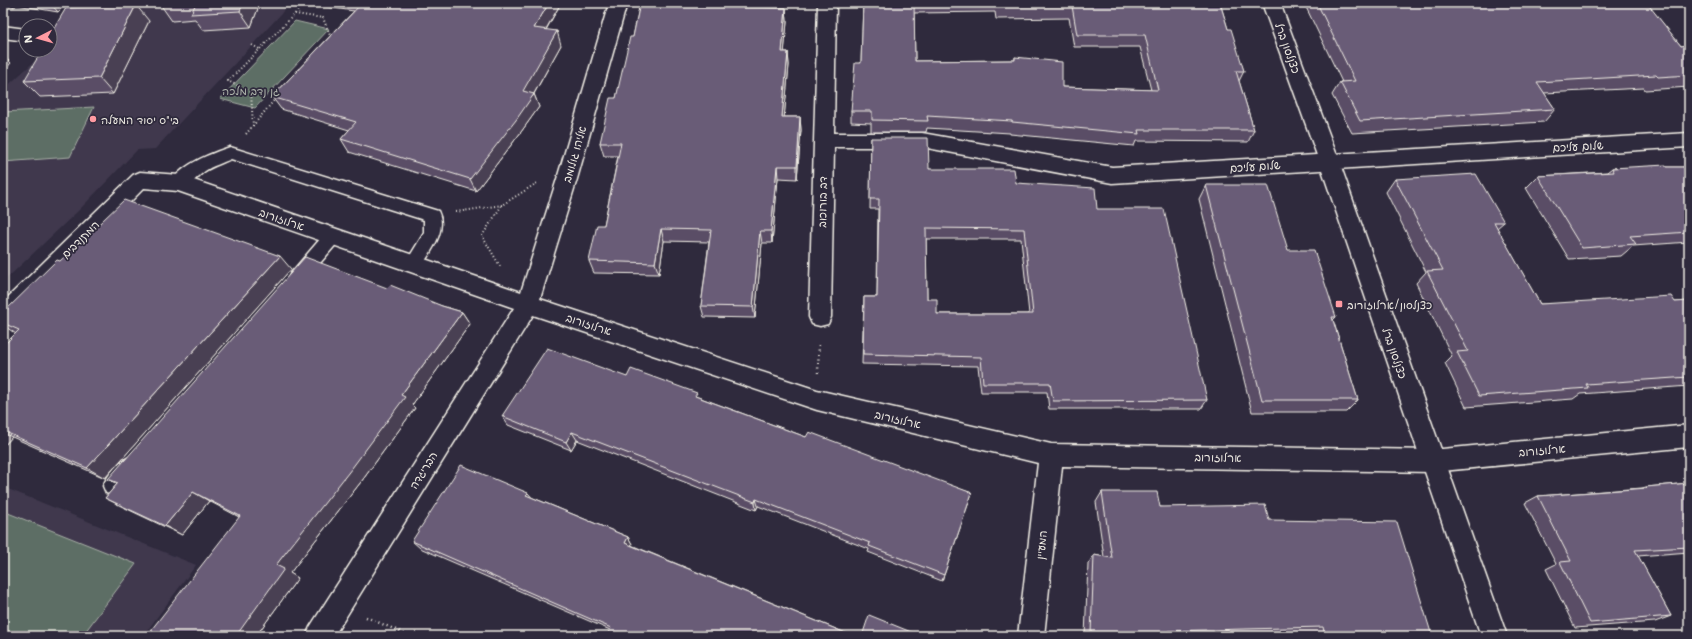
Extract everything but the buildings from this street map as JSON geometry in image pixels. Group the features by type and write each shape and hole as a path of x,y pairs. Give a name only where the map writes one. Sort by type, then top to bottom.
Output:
{"street":[{"name":"אליהו גולומב","path":"528,304 567,179 618,3"},
{"name":"דב בורוכוב","path":"820,317 827,3"},
{"name":"כצנלסון ברל","path":"1272,3 1329,161 1494,636"},
{"path":"3,32 18,34"},
{"name":"שלום עליכם","path":"824,140 922,140 1112,175 1689,140"},
{"name":"ארלוזורוב","path":"140,180 179,183 528,304 818,400 1051,455 1432,461 1689,436"},
{"name":"המתנדבים","path":"3,316 140,180"},
{"name":"הבריגדה","path":"319,636 528,304"},
{"name":"המעיין","path":"1031,636 1051,455"}],"lane":[{"path":"179,183 200,166 230,153 432,216 432,234 414,264"},
{"path":"286,290 333,236"},
{"path":"113,486 144,450"}],"path":[{"path":"253,126 250,92 228,81 295,14 303,3"},
{"path":"295,14 323,18 332,38 326,44"},
{"path":"252,46 259,49"},
{"path":"230,153 279,96"},
{"path":"432,216 502,205 536,183 567,179"},
{"path":"502,205 482,236 500,266 528,304"},
{"path":"818,400 820,317"},
{"path":"338,606 410,636"}],"shaded area":[{"name":"בי\"ס יסוד המעלה","path":"98,3 288,3 281,14 155,149 137,150 80,209 3,282 3,90 38,58 58,58 58,40"},
{"path":"3,487 196,565 143,636 3,636"}],"green space":[{"name":"גן נדב מלכה","path":"295,21 329,29 255,108 220,99"},
{"path":"94,107 70,157 3,162 3,112"},
{"path":"3,511 136,564 82,636 3,636"}],"place":[{"name":"בי\"ס יסוד המעלה","path":"93,119"},
{"name":"כצנלסון/ארלוזורוב","path":"1339,304"}]}
